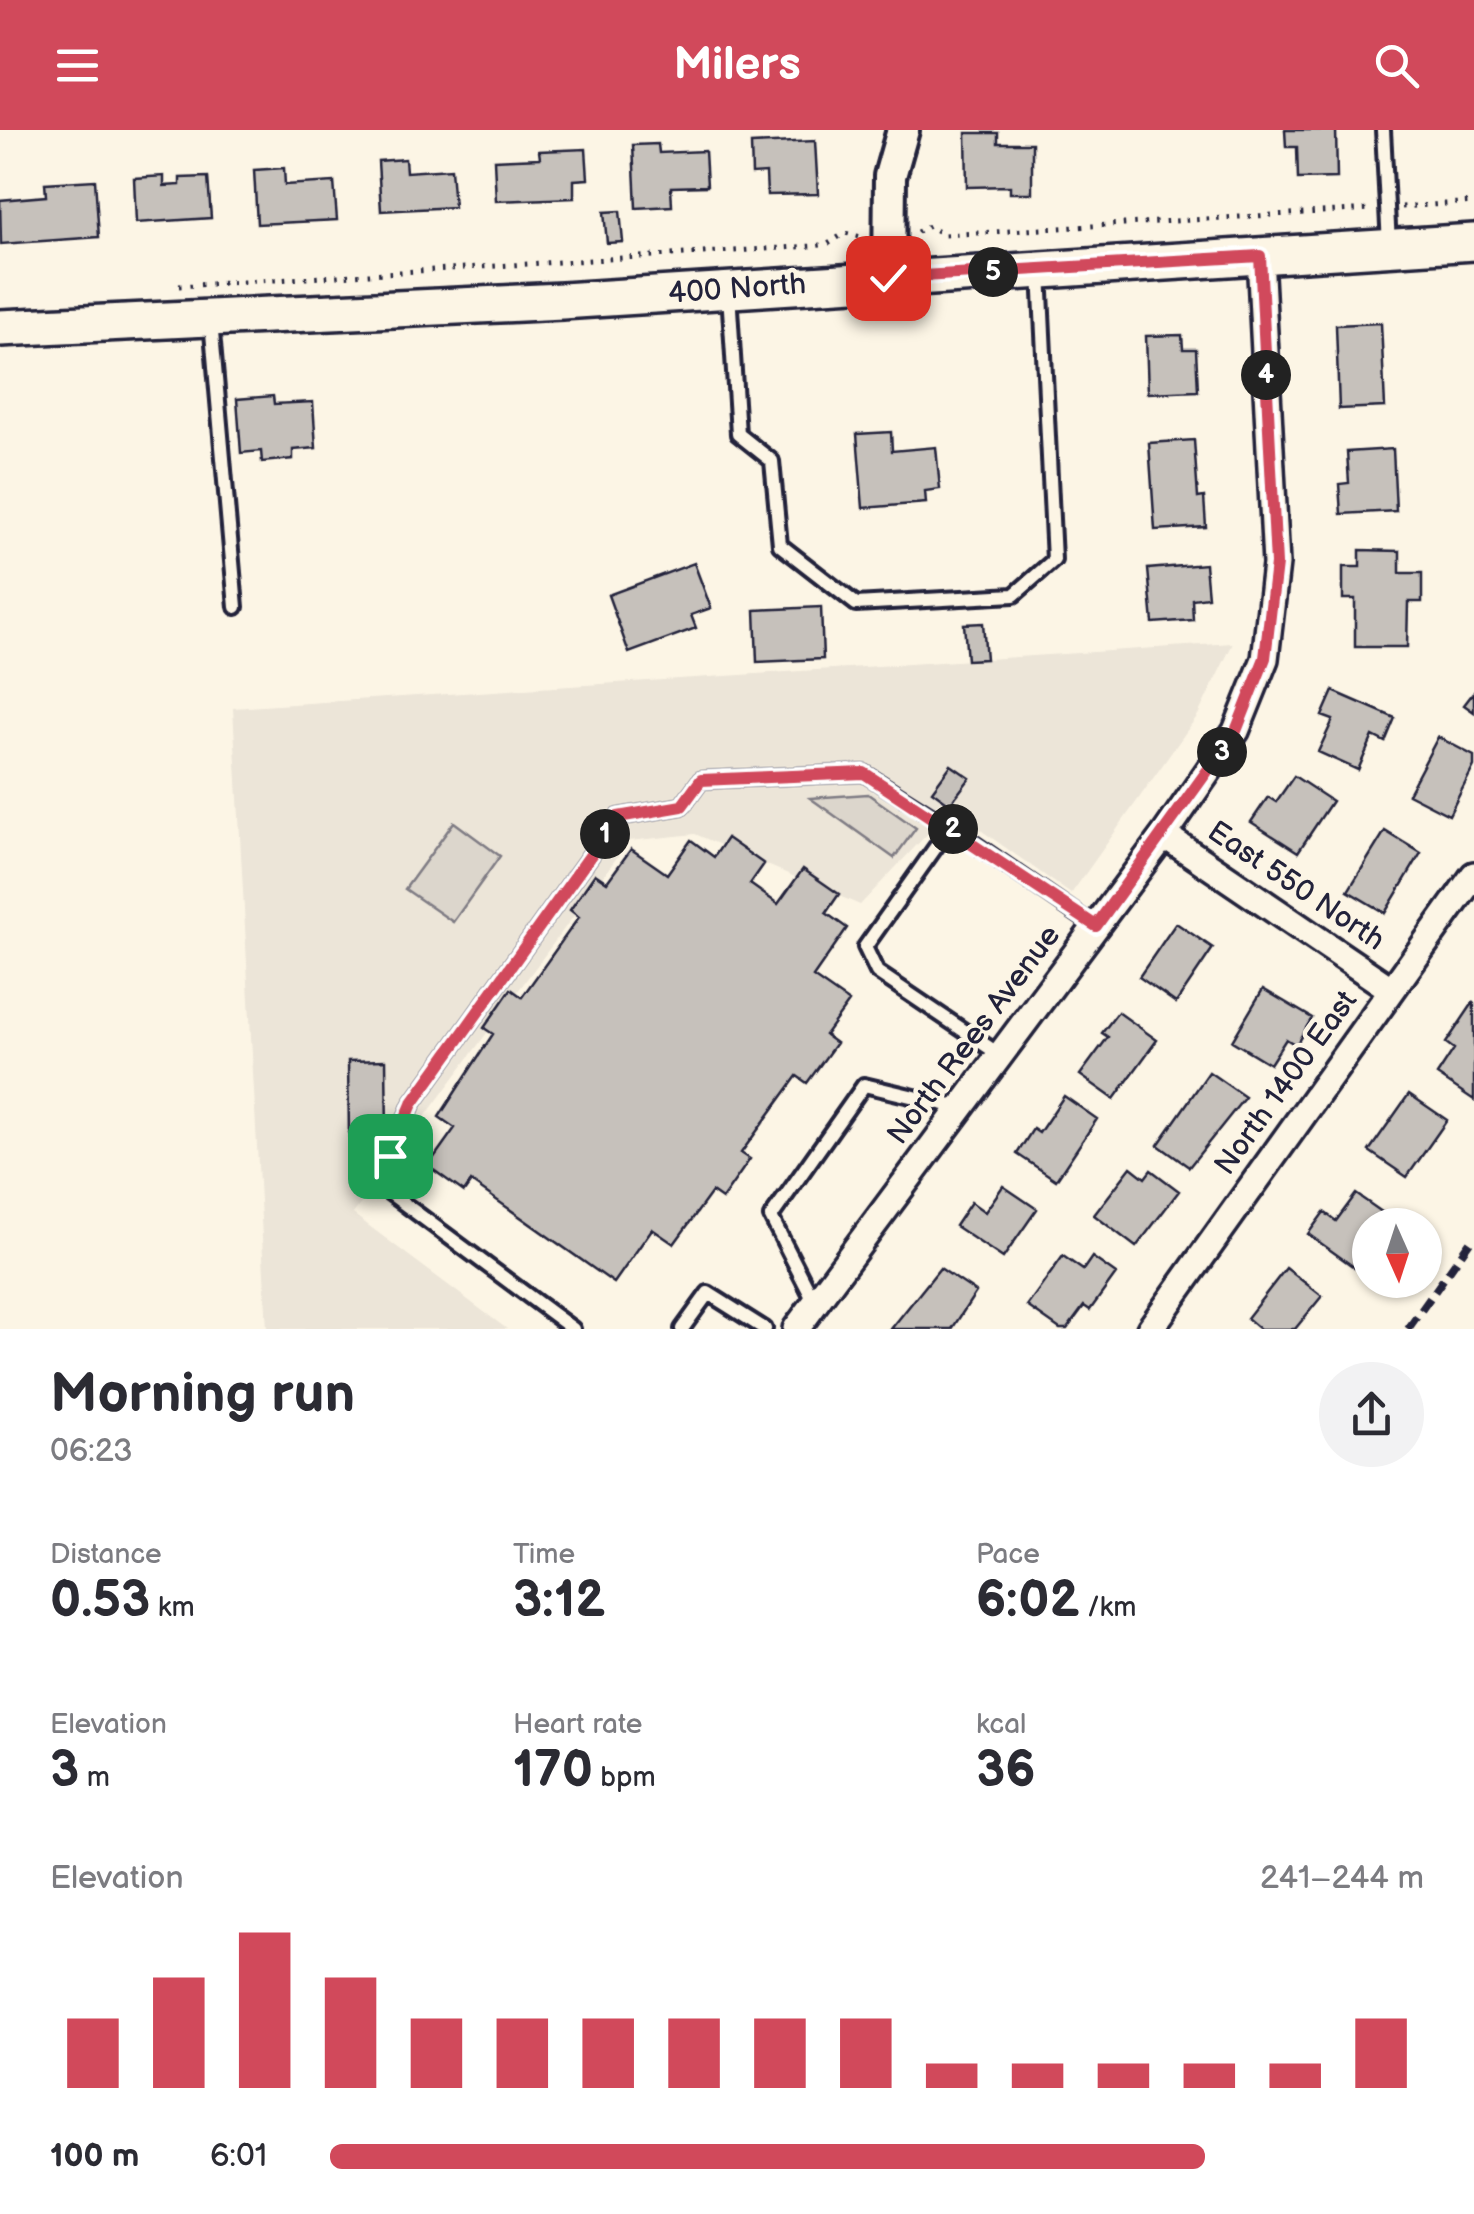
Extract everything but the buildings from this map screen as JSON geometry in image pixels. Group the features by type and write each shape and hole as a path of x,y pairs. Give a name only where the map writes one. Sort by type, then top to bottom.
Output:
{"main road":[{"name":"400 North","path":"0,328 728,289 1474,242"}],"street":[{"path":"888,278 890,176 903,130"},
{"name":"North Rees Avenue","path":"796,1329 1164,836 1236,731 1265,658 1276,564 1260,256"},
{"name":"East 550 North","path":"1164,836 1392,990"},
{"name":"North 1400 East","path":"1150,1329 1474,876"}],"lane":[{"path":"1383,130 1389,248"},
{"path":"728,289 738,434 772,462 780,545 856,604 1014,596 1054,560 1040,270"},
{"path":"210,318 236,607"},
{"path":"573,1329 383,1188 390,1156 412,1104 618,817 682,806 701,780 864,773 1096,926"},
{"path":"950,827 865,947 877,972 1000,1055"},
{"path":"815,1304 771,1217 864,1085 960,1108"},
{"path":"682,1329 708,1293 765,1329"}],"path":[{"path":"920,231 928,226 944,235 1474,202"},
{"path":"178,286 813,246 838,240 846,233 852,238"}],"shaded area":[{"path":"1233,643 1198,715 1071,894 951,809 860,905 695,834 629,841 353,1214 507,1329 267,1329 233,708"},
{"path":"868,794 916,828 894,858 810,798"},
{"path":"454,822 500,856 453,922 405,889"}],"railway":[{"path":"1408,1329 1474,1236"}],"route":[{"path":"390,1156 412,1104 618,817 682,806 701,780 864,773 1096,926 1236,731 1265,658 1276,564 1260,256 888,278"}]}
